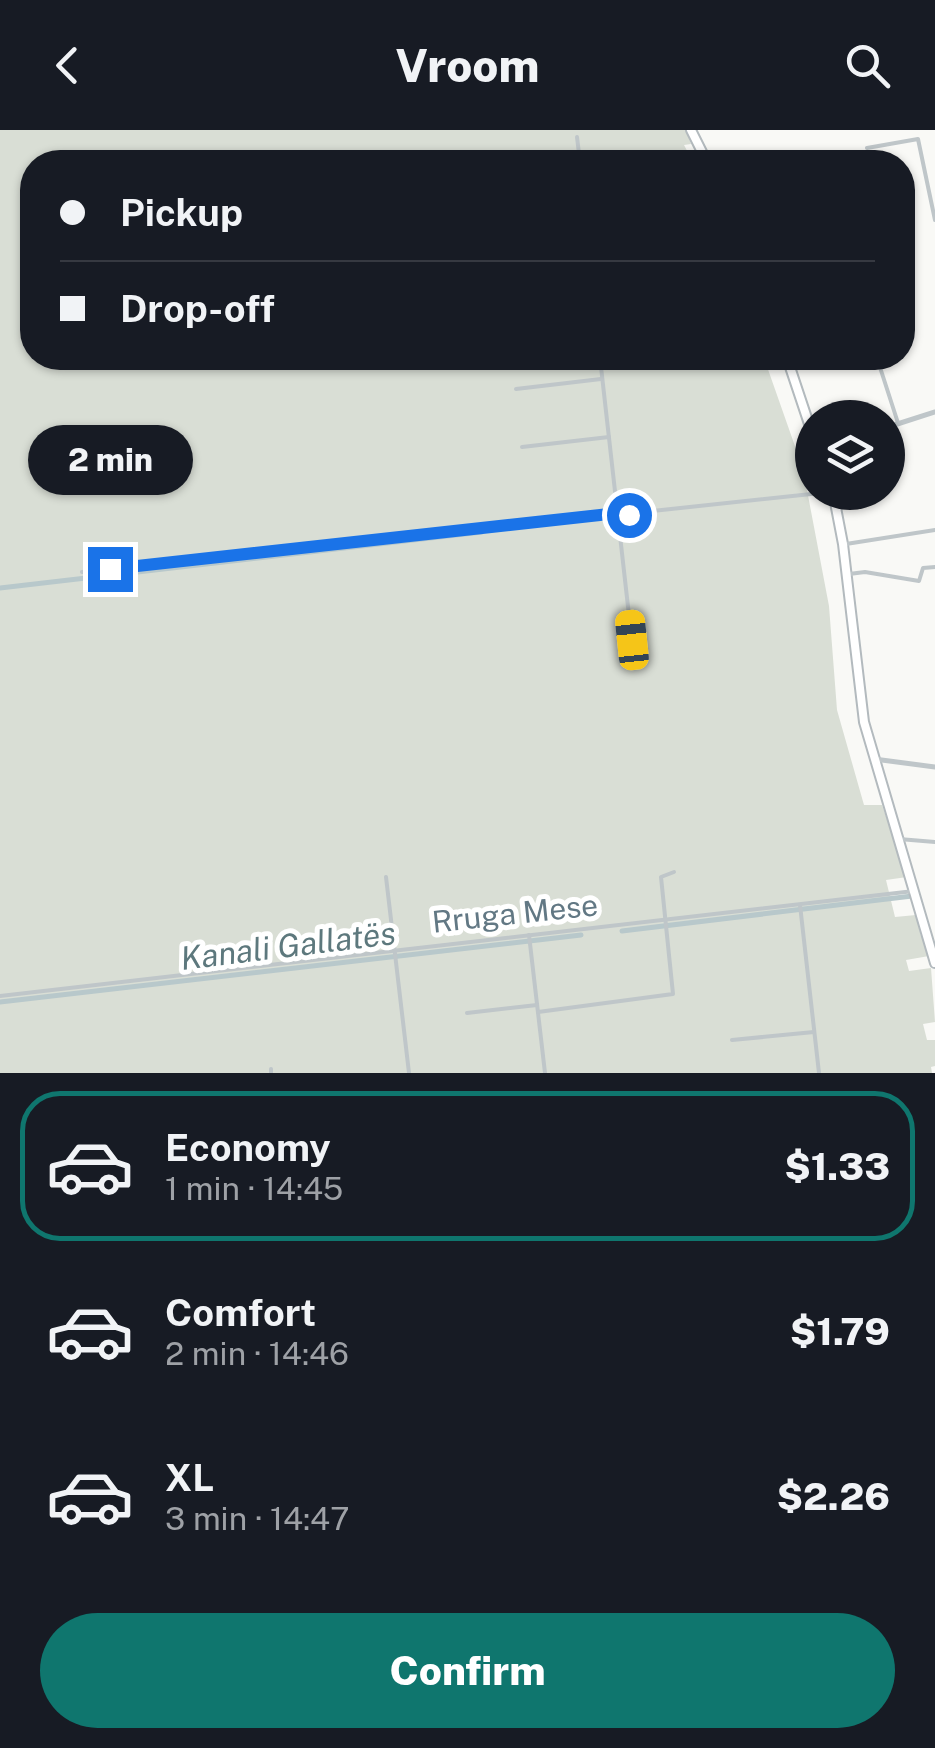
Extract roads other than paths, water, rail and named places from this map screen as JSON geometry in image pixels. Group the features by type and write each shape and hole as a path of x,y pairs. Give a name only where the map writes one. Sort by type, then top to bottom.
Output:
{"main road":[{"path":"791,370 802,400"},
{"path":"799,392 802,400"},
{"path":"836,510 860,698 874,760 935,962"},
{"path":"838,510 846,544 852,629"}],"street":[{"path":"577,136 579,150"},
{"path":"867,148 918,140 935,220"},
{"path":"601,370 633,651 637,656"},
{"path":"881,370 891,400"},
{"path":"516,389 602,379"},
{"path":"905,421 935,412"},
{"path":"522,447 609,437"},
{"path":"82,572 795,496"},
{"path":"846,544 935,530"},
{"path":"849,574 865,572 919,580 924,568 935,567"},
{"path":"874,760 935,766"},
{"path":"900,839 935,842"},
{"path":"468,1013 673,994 661,877 674,872"},
{"path":"386,877 409,1073"},
{"name":"Rruga Mese","path":"0,996 530,940 916,890"},
{"path":"800,907 819,1073"},
{"path":"530,940 545,1073"},
{"path":"732,1040 814,1032"}],"waterway":[{"path":"0,588 482,532"},
{"name":"Kanali Gallatës","path":"622,931 912,896"},
{"name":"Kanali Gallatës","path":"0,1002 581,935"}]}
